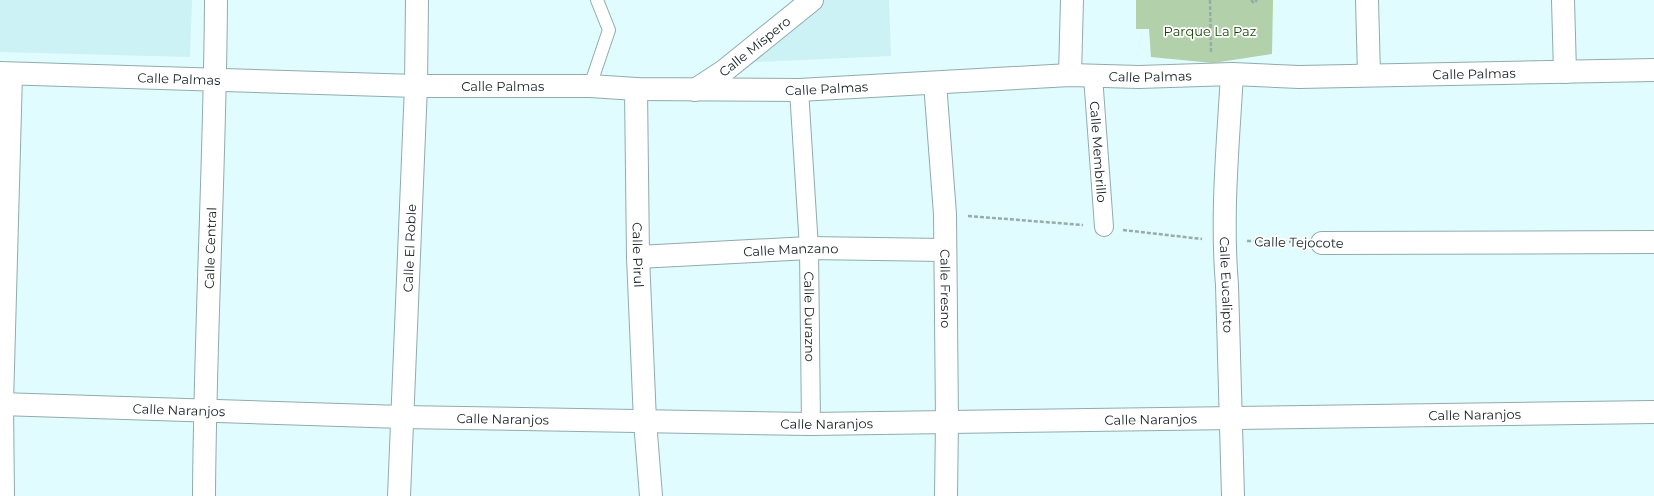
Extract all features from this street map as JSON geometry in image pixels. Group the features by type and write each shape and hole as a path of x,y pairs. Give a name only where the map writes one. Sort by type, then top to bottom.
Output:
{"street":[{"name":"Calle Central","path":"204,496 204,410 215,79 216,0"},
{"name":"Calle El Roble","path":"399,496 416,86 417,0"},
{"name":"Calle Míspero","path":"695,90 724,71 812,0"},
{"path":"1070,75 1072,0"},
{"path":"1367,0 1369,75"},
{"path":"1563,0 1565,72"},
{"name":"Calle Palmas","path":"5,73 416,86 590,86 636,89 799,90 1070,75 1139,77 1222,74 1299,77 1654,70"},
{"path":"3,496 1,404 5,73"},
{"name":"Calle Eucalipto","path":"1222,74 1226,241 1225,257 1234,496"},
{"name":"Calle Membrillo","path":"1093,76 1104,227"},
{"name":"Calle Fresno","path":"936,82 944,214 947,421 946,496"},
{"name":"Calle Pirul","path":"636,89 638,257 645,421 651,496"},
{"name":"Calle Durazno","path":"799,90 809,248 811,424"},
{"name":"Calle Tejocote","path":"1322,243 1654,242"},
{"name":"Calle Manzano","path":"638,257 809,248 944,250"},
{"name":"Calle Naranjos","path":"1,404 402,417 811,424 1654,412"}],"lane":[{"path":"590,86 609,30 597,0"}],"path":[{"path":"1210,0 1222,74"},
{"path":"1251,0 1254,3 1257,0"},
{"name":"Calle Tejocote","path":"944,214 1064,223 1226,241 1322,243"}],"shaded area":[{"path":"0,0 192,0 190,57 0,52"},
{"path":"820,0 889,0 891,56 753,61"}],"green space":[{"name":"Parque La Paz","path":"1136,0 1273,0 1272,54 1213,63 1151,57 1149,29 1136,29"}]}
